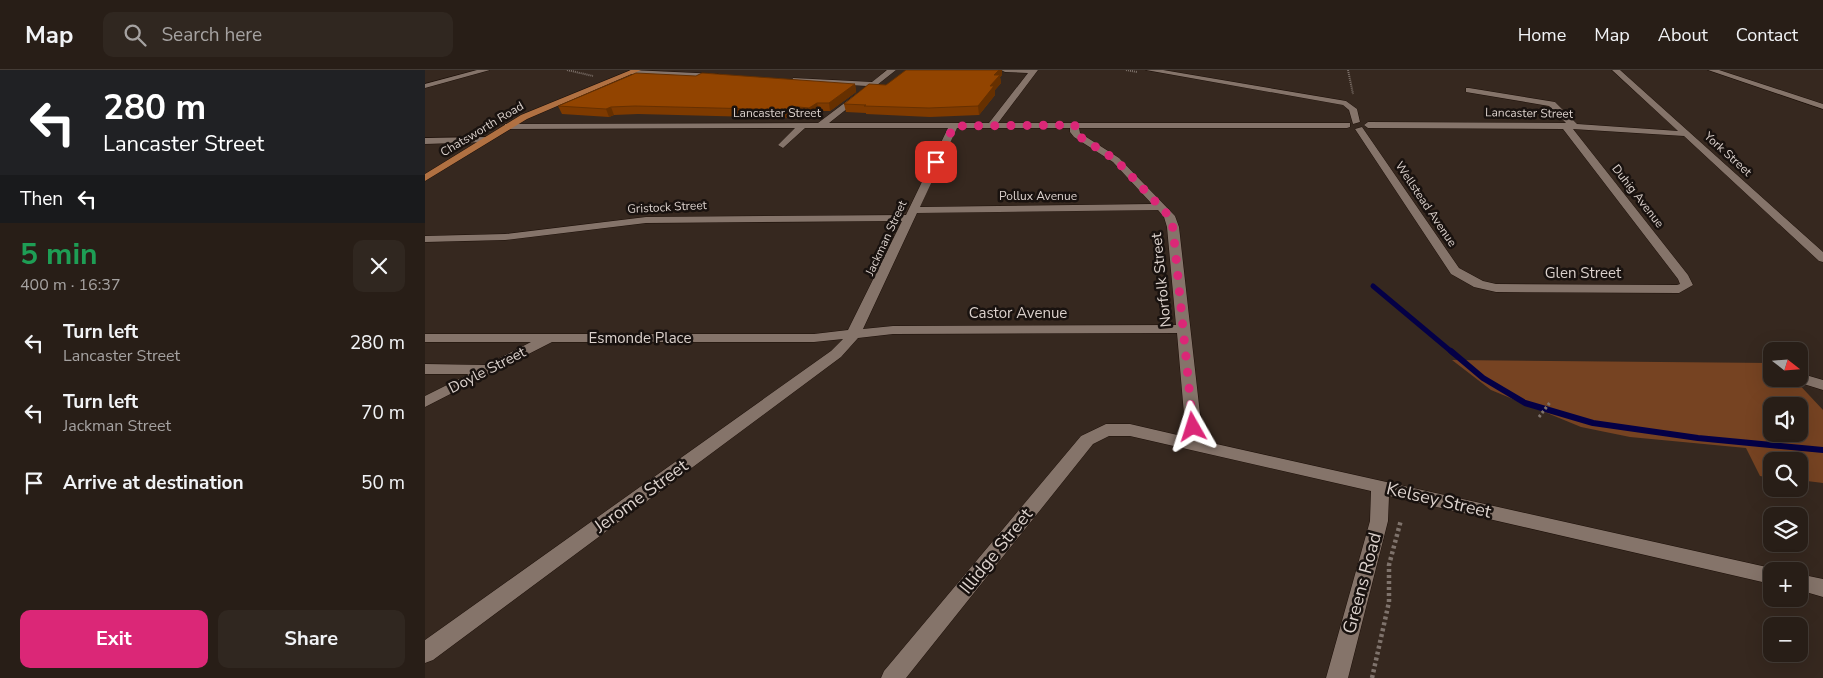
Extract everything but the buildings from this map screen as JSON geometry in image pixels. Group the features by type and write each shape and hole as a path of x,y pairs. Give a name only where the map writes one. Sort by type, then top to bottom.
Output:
{"main road":[{"name":"Chatsworth Road","path":"425,178 508,126 531,114 634,71"}],"street":[{"path":"425,86 486,70"},
{"path":"1005,70 1034,71"},
{"name":"York Street","path":"1616,70 1823,258"},
{"path":"1712,70 1823,107"},
{"path":"634,71 729,77"},
{"path":"992,125 1034,71"},
{"path":"835,82 890,72"},
{"path":"821,125 890,72"},
{"path":"1148,72 1350,105"},
{"path":"787,80 874,84"},
{"name":"Duhig Avenue","path":"1469,90 1552,104 1684,278 1687,285"},
{"name":"Wellstead Avenue","path":"1350,105 1455,271 1479,284"},
{"name":"Lancaster Street","path":"1001,112 1038,119 1046,122 1047,125"},
{"path":"783,145 803,125"},
{"name":"Norfolk Street","path":"1075,125 1074,132 1116,160 1169,216 1173,228 1195,444"},
{"name":"Lancaster Street","path":"508,126 1570,126 1688,134"},
{"name":"Jackman Street","path":"854,334 954,126"},
{"path":"425,141 485,140"},
{"name":"Pollux Avenue","path":"913,214 1161,207"},
{"name":"Gristock Street","path":"425,239 505,237 646,220 913,214"},
{"name":"Glen Street","path":"1479,284 1496,288 1679,290 1687,285"},
{"name":"Castor Avenue","path":"854,334 893,330 1183,329"},
{"name":"Esmonde Place","path":"425,338 814,338 854,334"},
{"name":"Jerome Street","path":"425,653 836,354 854,334"},
{"name":"Doyle Street","path":"425,402 550,338"},
{"path":"425,369 488,369"},
{"path":"1808,381 1823,385"},
{"name":"Kelsey Street","path":"1106,430 1130,430 1195,444 1763,574"},
{"name":"Illidge Street","path":"892,678 1087,440 1106,430"},
{"name":"Greens Road","path":"1337,678 1379,521 1380,487"},
{"path":"1808,584 1823,588"}],"path":[{"path":"567,70 594,76"},
{"path":"1126,70 1148,72"},
{"path":"1348,70 1354,98 1350,105"},
{"path":"1539,417 1551,401"},
{"path":"1372,678 1389,602 1389,565 1401,520"}],"shaded area":[{"path":"1452,360 1763,363 1763,388 1802,388 1823,410 1823,483 1808,481 1808,452 1763,452 1763,477 1760,476 1746,448 1630,437 1581,427 1491,390"}],"waterway":[{"path":"1373,286 1453,353"},
{"path":"1451,351 1483,378 1525,403 1593,423 1698,438 1823,450"}],"route":[{"path":"936,162 954,126 971,125 1075,125 1074,132 1077,135 1116,160 1169,216 1173,228 1193,427"}]}
